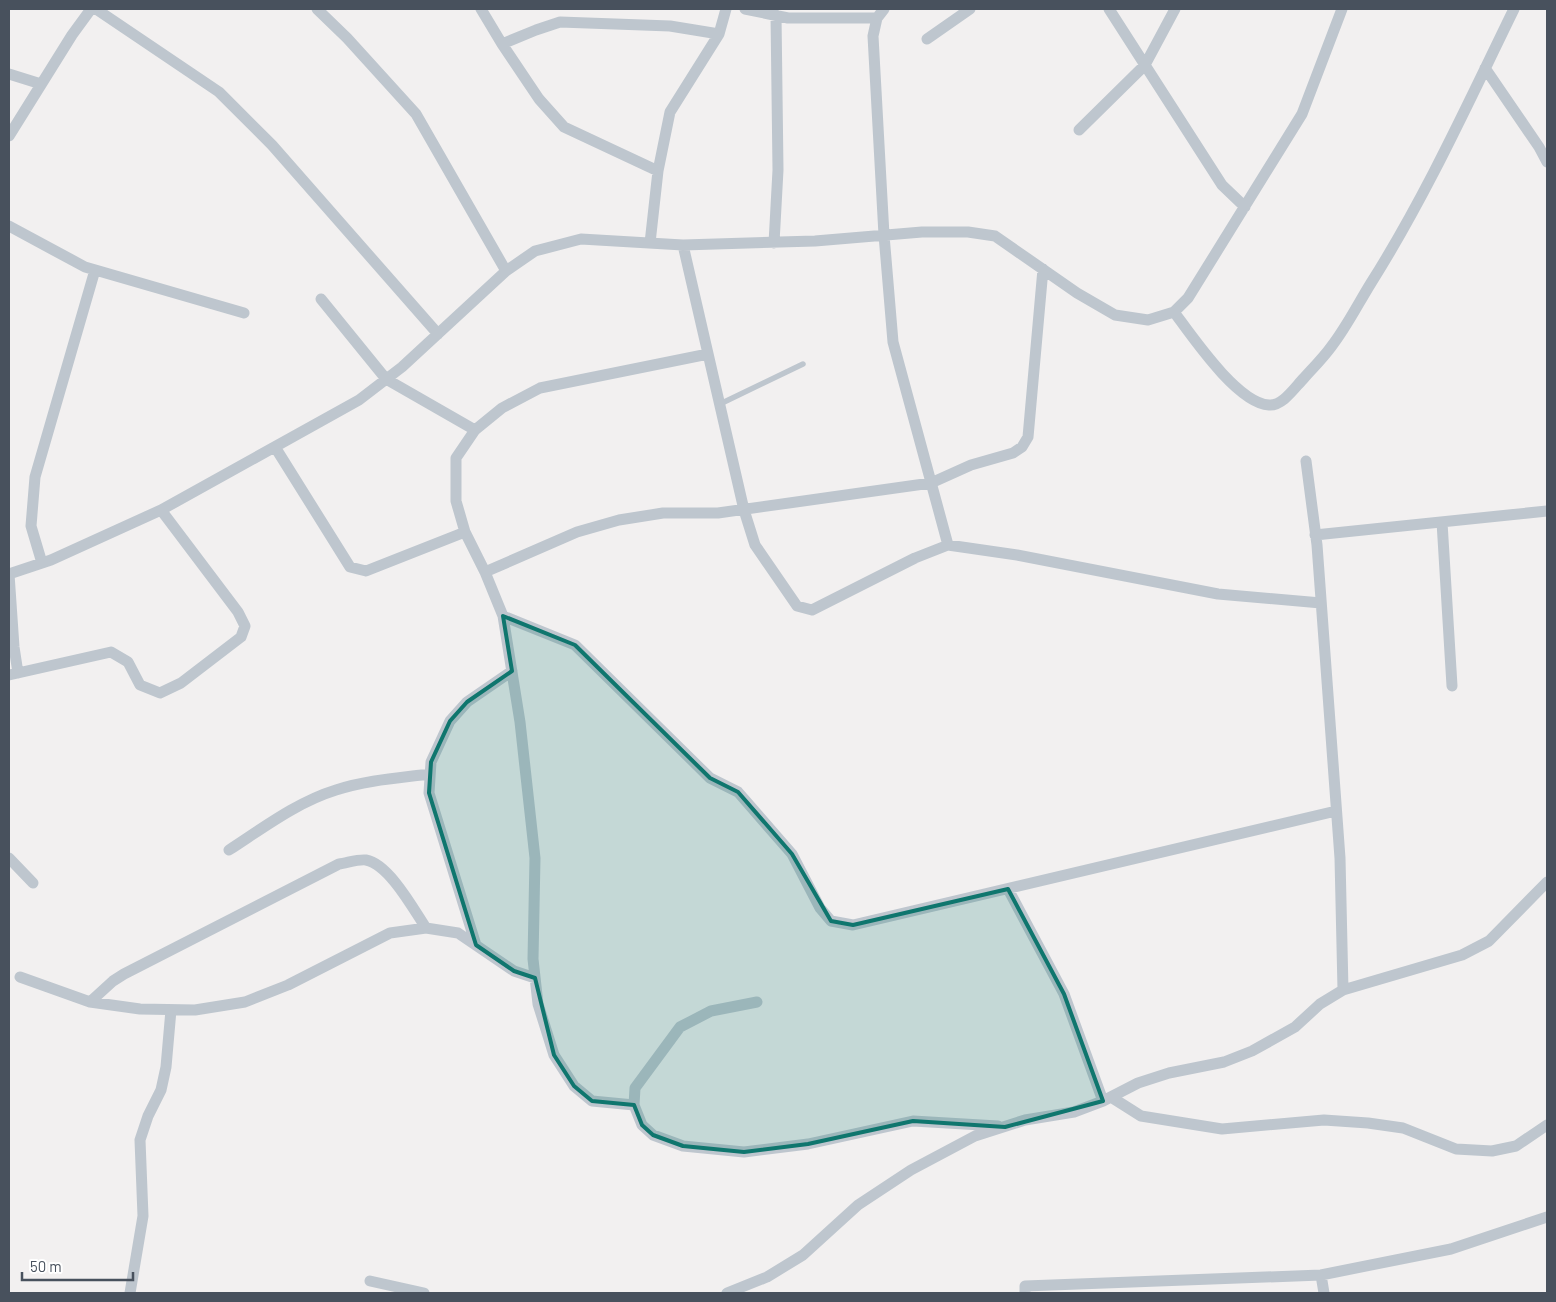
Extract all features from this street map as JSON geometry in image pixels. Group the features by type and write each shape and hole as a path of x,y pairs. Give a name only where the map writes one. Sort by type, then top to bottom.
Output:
{"street":[{"path":"9,136 91,9"},
{"path":"96,9 219,92 272,144 438,334"},
{"path":"317,9 347,38 416,114 506,271"},
{"path":"481,9 539,99 564,127 658,172"},
{"path":"650,243 658,172 670,112 719,34 726,9"},
{"path":"746,9 788,18 880,14 873,36 884,235 893,342 948,545"},
{"path":"927,39 970,9"},
{"path":"1109,9 1222,185 1245,207"},
{"path":"1079,130 1145,65 1175,9"},
{"path":"161,510 238,612 245,626 241,637 182,683 160,692 140,685 128,662 112,652 14,674 9,574 42,563 161,510 359,400 402,367 506,271 535,250 581,239 683,245 816,241 922,232 968,232 995,236 1077,293 1115,315 1148,320 1174,312 1188,298 1302,114 1342,9"},
{"path":"1174,312 1215,366 1238,389 1258,402 1270,405 1279,402 1289,394 1332,346 1392,250 1440,162 1514,9"},
{"path":"774,242 778,170 776,15"},
{"path":"502,44 560,22 670,26 719,34"},
{"path":"1485,68 1540,147 1547,162"},
{"path":"9,74 41,84"},
{"path":"9,226 85,267 244,313"},
{"path":"683,245 744,510 755,545 797,606 812,610 915,558 948,545 1017,555 1218,594 1321,603"},
{"path":"486,572 576,532 618,520 663,513 718,513 744,510 931,483 971,465 1012,453 1022,447 1028,437 1043,269"},
{"path":"42,563 31,526 34,477 95,270"},
{"path":"321,299 386,379 475,430"},
{"path":"634,1106 592,1101 574,1086 554,1055 538,1004 533,959 535,858 520,722 503,616 486,572 465,532 456,501 456,458 475,430 502,408 540,388 708,354"},
{"path":"275,446 350,566 366,571 465,532"},
{"path":"1306,461 1321,603 1340,858 1343,990"},
{"path":"1315,535 1547,511"},
{"path":"1442,522 1452,686"},
{"path":"503,616 575,644 710,778 738,792 792,854 820,908 831,921 853,925 1336,811"},
{"path":"476,945 429,793 431,762 450,721 467,702 512,671"},
{"path":"229,850 289,811 335,790 374,780 430,774"},
{"path":"9,858 33,883"},
{"path":"90,1002 113,981 124,974 339,864 366,860 383,869 398,885 426,928"},
{"path":"727,1293 767,1277 802,1255 858,1205 911,1170 975,1136 1025,1120 1074,1112 1107,1099 1138,1083 1169,1073 1224,1062 1252,1051 1295,1027 1320,1004 1343,990 1462,955 1489,941 1547,882"},
{"path":"1008,889 1064,994 1107,1099 1141,1116 1222,1129 1324,1120 1368,1123 1404,1128 1456,1149 1492,1150 1516,1146 1547,1124"},
{"path":"20,977 90,1002 140,1009 195,1010 245,1002 288,985 390,932 426,928 458,933 514,971 535,978"},
{"path":"757,1002 711,1011 680,1027 635,1088 634,1106 642,1125 654,1135 683,1146 744,1152 808,1144 913,1121 1005,1127"},
{"path":"130,1293 143,1216 140,1140 148,1116 161,1090 166,1067 171,1010"},
{"path":"1025,1293 1025,1286 1321,1275 1451,1249 1547,1218"},
{"path":"1321,1275 1324,1293"},
{"path":"370,1281 424,1293"}],"lane":[{"path":"720,404 803,364"}],"highlighted area":[{"path":"503,616 575,645 710,778 738,792 792,854 831,921 853,925 1008,889 1064,994 1103,1101 1005,1127 913,1121 808,1144 744,1152 683,1146 653,1135 642,1125 634,1105 592,1101 574,1086 554,1055 535,978 514,971 476,945 429,793 431,762 450,721 467,702 512,671"}]}
